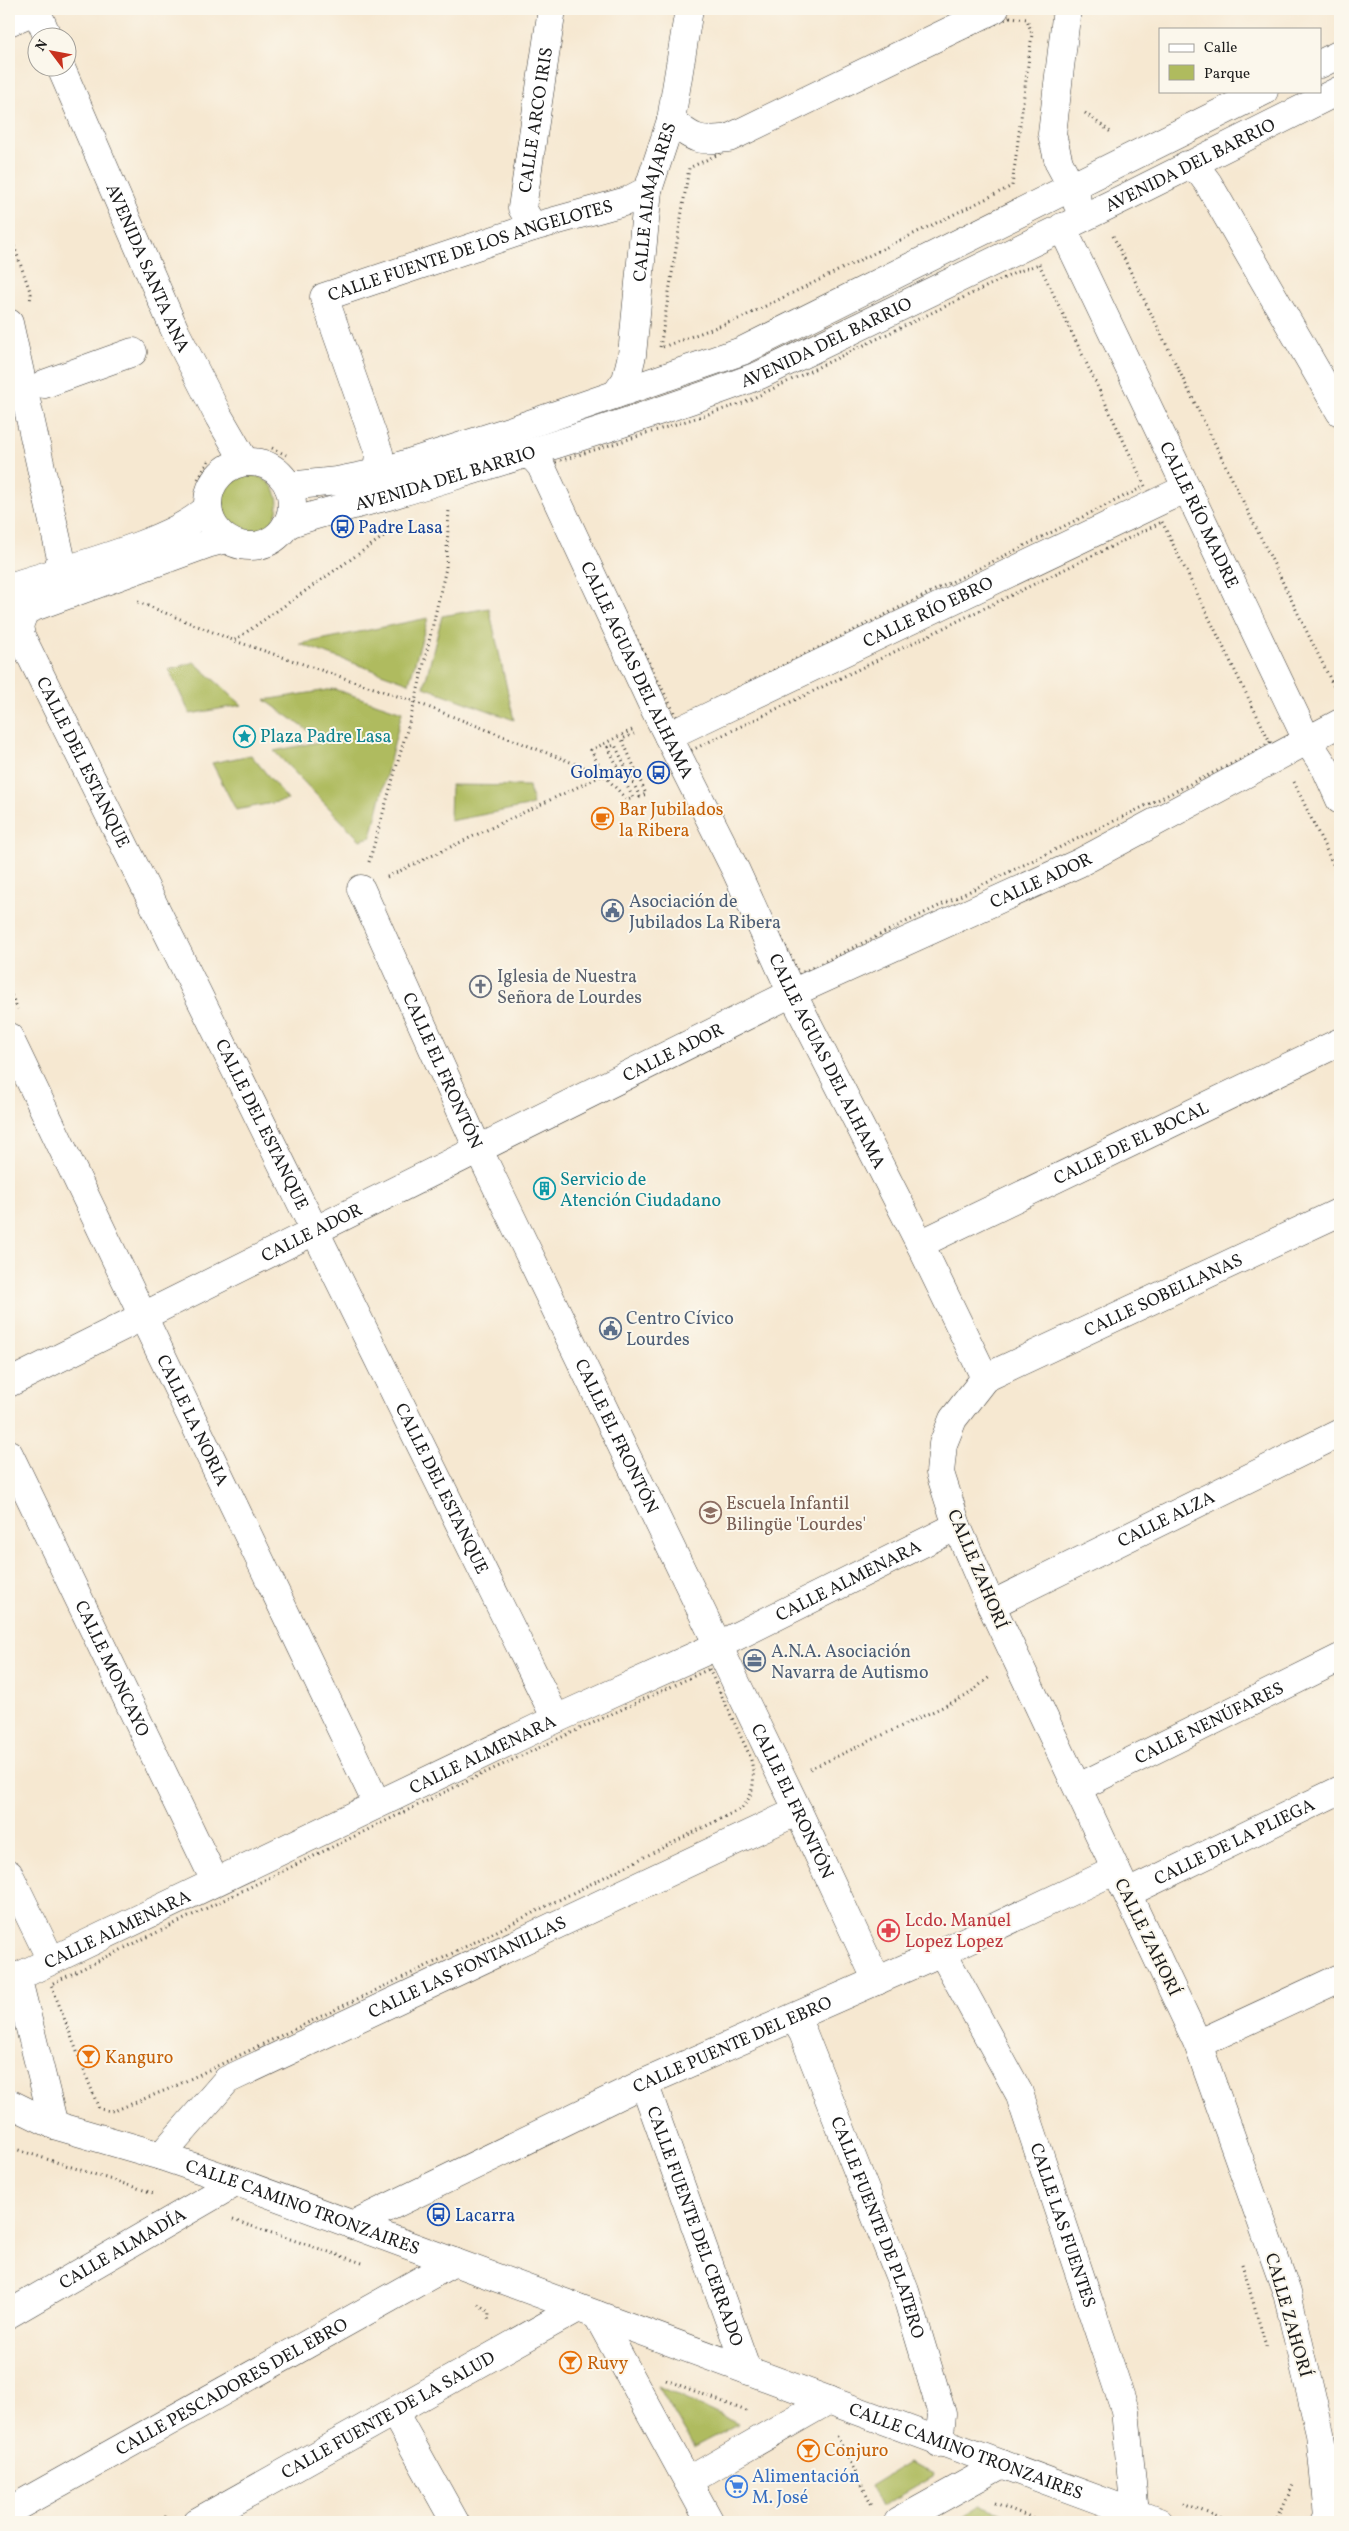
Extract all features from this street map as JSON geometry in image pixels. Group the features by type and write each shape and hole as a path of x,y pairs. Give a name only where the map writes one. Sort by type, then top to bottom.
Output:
{"street":[{"name":"CALLE ARCO IRIS","path":"533,227 522,208 552,9"},
{"name":"CALLE ALMAJARES","path":"616,394 626,380 632,355 648,190 671,120 689,9"},
{"path":"671,120 688,136 704,141 729,138 995,9"},
{"path":"1059,229 1076,210 1076,195 1060,192 1060,164 1052,134 1067,9"},
{"path":"9,22 36,10 44,28"},
{"path":"1322,63 1340,54"},
{"name":"AVENIDA SANTA ANA","path":"65,78 176,333 219,417 245,462"},
{"name":"AVENIDA DEL BARRIO","path":"286,525 317,514 401,492 716,391 760,375 1340,90"},
{"name":"AVENIDA DEL BARRIO","path":"288,486 337,481 377,472 742,351 1262,92"},
{"path":"1187,165 1200,172 1208,183 1340,412"},
{"name":"CALLE FUENTE DE LOS ANGELOTES","path":"377,472 379,453 324,297 533,227 592,213 627,201 648,190"},
{"name":"CALLE RÍO MADRE","path":"1059,229 1187,488 1306,740 1326,769 1340,800"},
{"path":"9,323 62,558 57,572"},
{"path":"44,384 132,352"},
{"name":"CALLE AGUAS DEL ALHAMA","path":"522,453 534,458 541,466 792,993 920,1244 984,1378"},
{"path":"245,462 258,463 270,467 280,475 288,486 291,499 291,513 286,525 277,536 265,543 252,546 239,545 226,539 210,519 208,507 209,494 214,482 233,465 245,462"},
{"name":"CALLE RÍO EBRO","path":"668,736 1187,488"},
{"path":"9,587 176,530 199,517 208,507"},
{"path":"17,613 207,544 226,539"},
{"name":"CALLE DEL ESTANQUE","path":"17,613 21,636 556,1719"},
{"name":"CALLE ADOR","path":"9,1383 314,1229 792,993 1079,863 1306,740 1340,724"},
{"name":"CALLE EL FRONTÓN","path":"362,890 477,1148 798,1811 877,1980"},
{"name":"CALLE LA NORIA","path":"9,1037 141,1316 377,1804"},
{"name":"CALLE DE EL BOCAL","path":"920,1244 1340,1042"},
{"name":"CALLE SOBELLANAS","path":"984,1378 1340,1212"},
{"name":"CALLE ZAHORÍ","path":"984,1378 953,1419 943,1444 940,1473 957,1526 991,1605 1079,1787 1198,2044 1287,2293 1320,2433 1328,2516 1326,2522"},
{"name":"CALLE ALZA","path":"991,1605 1340,1433"},
{"name":"CALLE MONCAYO","path":"9,1454 215,1881"},
{"name":"CALLE ALMENARA","path":"13,1979 51,1972 215,1881 556,1719 717,1646 957,1526"},
{"name":"CALLE NENÚFARES","path":"1079,1787 1340,1658"},
{"name":"CALLE DE LA PLIEGA","path":"1122,1882 1340,1790"},
{"name":"CALLE LAS FONTANILLAS","path":"161,2156 227,2080 798,1811"},
{"path":"9,1874 51,1972"},
{"name":"CALLE PUENTE DEL EBRO","path":"352,2225 644,2083 942,1952 1122,1882"},
{"name":"CALLE LAS FUENTES","path":"942,1952 1019,2093 1125,2410 1147,2518"},
{"path":"1198,2044 1340,1978"},
{"path":"13,1979 54,2125"},
{"name":"CALLE FUENTE DE PLATERO","path":"794,2018 803,2033 905,2291 942,2414 939,2443"},
{"name":"CALLE FUENTE DEL CERRADO","path":"644,2083 748,2370"},
{"name":"CALLE CAMINO TRONZAIRES","path":"12,2108 54,2125 161,2156 237,2182 829,2400 939,2443 1002,2464 1147,2518"},
{"name":"CALLE ALMADÍA","path":"9,2314 237,2182"},
{"name":"CALLE PESCADORES DEL EBRO","path":"9,2511 454,2262"},
{"path":"588,2312 688,2481 710,2522"},
{"name":"CALLE FUENTE DE LA SALUD","path":"207,2520 394,2412 588,2312"},
{"name":"CALLE CAMINO TRONZAIRES","path":"688,2481 829,2400"},
{"path":"394,2412 455,2522"},
{"path":"898,2522 1002,2464"}],"path":[{"path":"1010,17 1027,19 1032,34 1012,186 741,318 680,340 660,348 689,168 1010,17"},
{"path":"1112,235 1340,700"},
{"path":"1039,264 1145,486 677,718 570,507 553,463 743,403 1008,276 1039,264"},
{"path":"264,444 288,456"},
{"path":"362,890 415,702 446,568 449,506"},
{"path":"234,641 404,522"},
{"path":"1162,522 1270,742 1243,759 799,974 690,750 1162,522"},
{"path":"128,604 137,601 234,641 415,702 604,775"},
{"path":"637,727 591,750 604,775 626,800 633,798 608,747 615,746 640,797 646,794 622,739 639,731"},
{"path":"362,890 604,775"},
{"path":"1294,782 1340,879"},
{"path":"709,1669 750,1756 754,1783 748,1800 742,1808 435,1962 171,2088 114,2111 99,2109 51,1972 709,1669"},
{"path":"803,1772 966,1696 994,1674"},
{"path":"9,2147 157,2194"},
{"path":"226,2217 368,2265"},
{"path":"1242,2263 1270,2358"},
{"path":"659,2376 753,2414"},
{"path":"843,2434 834,2430 876,2514 860,2522"},
{"path":"1276,2522 1294,2483"},
{"path":"990,2501 1043,2522"},
{"path":"1179,2502 1230,2522"}],"green space":[{"path":"249,475 260,477 270,483 276,493 278,504 276,515 270,525 260,531 249,533 238,531 228,525 222,515 220,504 222,493 228,483 238,477"},
{"path":"489,608 514,720 424,687 442,616"},
{"path":"428,618 409,683 300,644"},
{"path":"194,662 242,705 190,714 169,670"},
{"path":"334,689 402,712 371,837 360,840 274,751 323,741 265,700"},
{"path":"251,755 288,800 236,810 212,763"},
{"path":"451,785 529,786 533,805 450,821"},
{"path":"658,2386 738,2424 694,2447"},
{"path":"908,2463 934,2474 933,2477 881,2507 870,2486"},
{"path":"981,2506 1020,2522 955,2522"}],"place":[{"name":"Padre Lasa","path":"342,527"},
{"name":"Plaza Padre Lasa","path":"244,736"},
{"name":"Golmayo","path":"658,772"},
{"name":"Bar Jubilados la Ribera","path":"603,819"},
{"name":"Asociación de Jubilados La Ribera","path":"613,911"},
{"name":"Iglesia de Nuestra Señora de Lourdes","path":"481,986"},
{"name":"Servicio de Atención Ciudadano","path":"544,1189"},
{"name":"Centro Cívico Lourdes","path":"610,1328"},
{"name":"Escuela Infantil Bilingüe 'Lourdes'","path":"710,1513"},
{"name":"A.N.A. Asociación Navarra de Autismo","path":"755,1661"},
{"name":"Lcdo. Manuel Lopez Lopez","path":"889,1930"},
{"name":"Kanguro","path":"89,2057"},
{"name":"Lacarra","path":"439,2215"},
{"name":"Ruvy","path":"571,2363"},
{"name":"Conjuro","path":"808,2450"},
{"name":"Alimentación M. José","path":"736,2486"}]}
